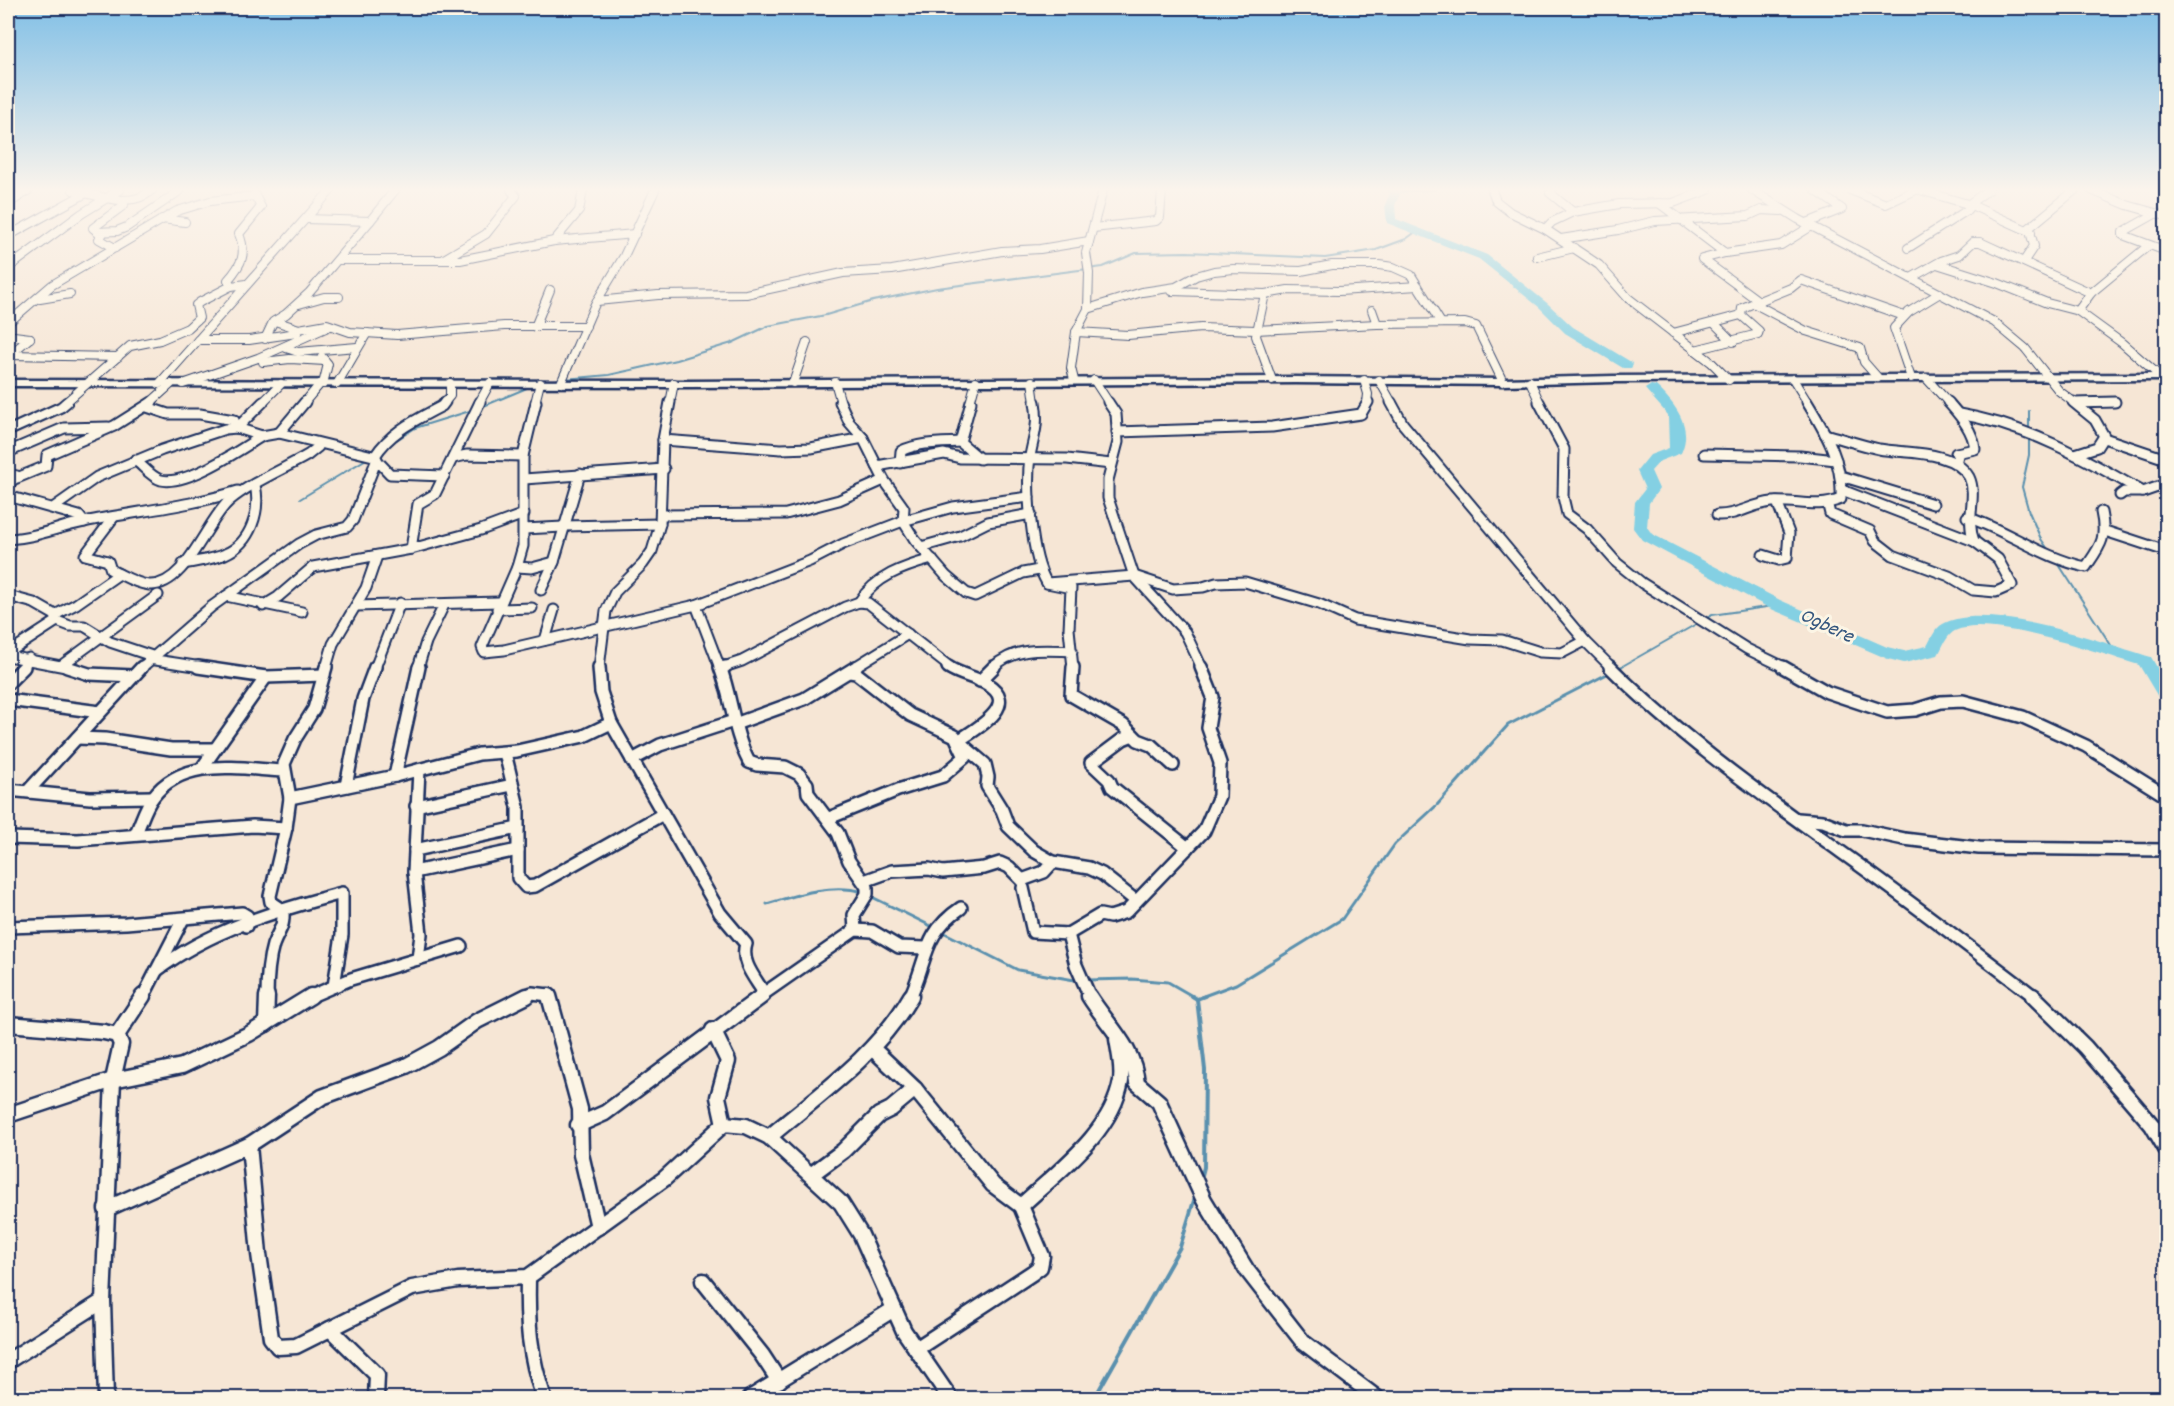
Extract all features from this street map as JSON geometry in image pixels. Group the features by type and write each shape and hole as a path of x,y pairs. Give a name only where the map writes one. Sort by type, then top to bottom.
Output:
{"main road":[{"path":"8,383 2162,379"}],"street":[{"path":"8,268 25,256"},
{"path":"8,338 10,333 8,322 52,285 102,256"},
{"path":"231,286 228,280 244,256"},
{"path":"8,485 12,476 46,466 47,455 111,427 147,407 171,384 198,340 273,256"},
{"path":"265,339 275,321 296,305 342,256"},
{"path":"442,261 451,256"},
{"path":"338,260 460,261 485,256"},
{"path":"561,383 582,329 623,256"},
{"path":"597,301 658,295 746,294 843,273 892,270 975,256"},
{"path":"1074,380 1071,368 1076,332 1088,309 1089,273 1086,256"},
{"path":"1537,257 1543,256"},
{"path":"1585,256 1599,265 1635,304 1674,333 1729,380"},
{"path":"1713,256 1702,259 1757,303 1806,331 1860,348 1864,362 1878,378"},
{"path":"1867,256 1994,322 2030,352 2048,378 2065,396 2103,428 2104,438 2092,451 2075,454"},
{"path":"1911,278 1958,256"},
{"path":"2011,256 2091,293"},
{"path":"2024,261 2030,256"},
{"path":"2078,311 2091,293 2136,256"},
{"path":"1088,309 1142,292 1176,287 1196,276 1214,271 1233,269 1300,271 1332,265 1362,264 1394,267 1411,275 1441,323"},
{"path":"1937,264 1997,283 2047,303 2078,311 2122,343 2162,379"},
{"path":"1695,350 1754,336 1759,331 1741,315 1740,310 1791,288 1801,280 1904,316"},
{"path":"8,431 62,407 130,345 160,340 188,328 199,318 196,305 231,286 247,284"},
{"path":"1142,292 1192,290 1265,294 1288,290 1378,290 1418,286"},
{"path":"535,327 550,290"},
{"path":"1911,378 1894,328 1904,316 1921,303 1940,293"},
{"path":"31,302 52,295 70,294"},
{"path":"1265,294 1256,330 1260,349 1272,380"},
{"path":"296,305 324,297 339,297"},
{"path":"9,309 23,311"},
{"path":"1372,310 1377,324"},
{"path":"1674,333 1741,315"},
{"path":"275,321 299,329 313,325 333,325 339,329 397,335 504,326 582,329"},
{"path":"1076,332 1128,335 1202,328 1256,330 1377,324 1465,323 1476,326 1503,382"},
{"path":"1714,323 1733,342"},
{"path":"171,384 249,363 333,325"},
{"path":"198,340 265,339 297,333 299,329"},
{"path":"337,384 367,333"},
{"path":"8,338 14,336 30,338 8,355"},
{"path":"793,383 807,342"},
{"path":"286,348 298,352 357,347"},
{"path":"279,433 321,384 328,370 325,361 313,351"},
{"path":"310,361 313,351"},
{"path":"8,355 118,357"},
{"path":"249,363 290,359 325,361"},
{"path":"1926,378 1959,414 1974,439 1975,445 1972,451 1956,453 1958,455 1956,464"},
{"path":"1717,515 1734,515 1751,506 1777,502 1828,506 1841,499 1841,476 1836,460 1825,434 1793,379"},
{"path":"1117,432 1272,427 1361,414 1368,404 1364,380"},
{"path":"1379,380 1403,424 1585,641 1648,706 1730,771 1937,921 2038,1000 2085,1047 2152,1125 2166,1149"},
{"path":"976,381 960,442 980,459"},
{"path":"1032,381 1038,420 1030,458 1031,514 1039,570 1047,582 1071,588 1069,628 1072,651 1071,695 1123,725 1138,740 1151,745 1173,765"},
{"path":"1023,888 1033,932 1068,934 1100,915 1110,917 1120,915 1204,831 1219,796 1220,763 1208,728 1213,697 1185,632 1134,576 1108,498 1108,480 1118,442 1116,414 1094,381"},
{"path":"1530,381 1564,449 1563,497 1567,514 1587,529 1617,563 1642,583 1747,649 1792,670 1827,692 1887,712 1915,710 1941,702 1963,701 2023,717 2086,746 2166,796"},
{"path":"835,382 839,399 849,422 863,438 884,480 904,508 903,521 908,532 949,578 971,596 979,595 1023,573 1039,570"},
{"path":"28,791 150,657 226,597 299,544 316,535 347,527 354,520 384,442 397,431 442,406 450,396 450,383"},
{"path":"411,549 418,504 435,494 456,447 462,442 467,425 490,383"},
{"path":"540,383 523,456 523,546 517,567 482,647 484,652 491,653 696,605 810,561 843,544 903,521 953,507 1029,496"},
{"path":"674,383 663,440 661,519 652,551 643,564 615,592 606,610 606,626 599,664 601,692 611,723 663,814 720,913 746,944 743,953 745,962 765,993"},
{"path":"237,428 281,384"},
{"path":"2074,403 2115,402"},
{"path":"147,407 168,414 200,414 234,420 237,428"},
{"path":"1959,414 1988,418 2075,454 2143,492"},
{"path":"8,452 64,428 111,427"},
{"path":"53,508 97,477 135,460 225,429 237,428 262,436"},
{"path":"135,460 160,480 166,480 224,460 262,436 279,433 376,458 390,474 444,476"},
{"path":"1825,434 1890,451 1931,455 1956,464 1968,475 1971,483 1967,517 1970,534 1974,541"},
{"path":"663,440 781,449 811,448 863,438"},
{"path":"2104,438 2166,459"},
{"path":"900,463 901,451 905,448 960,442"},
{"path":"113,518 85,555 108,561 111,570 150,585 166,581 183,564 213,525 224,506 257,484 308,456 318,447 317,444"},
{"path":"877,466 944,454 980,459 1030,458 1111,464"},
{"path":"1704,454 1800,456 1836,460"},
{"path":"453,458 467,455 523,456"},
{"path":"524,479 664,469"},
{"path":"541,590 554,562 580,474"},
{"path":"1841,476 1933,504"},
{"path":"524,530 661,519 786,514 839,500 884,480"},
{"path":"8,540 24,540 84,522 216,498 257,484"},
{"path":"183,564 224,555 238,547 254,521 260,496 257,484"},
{"path":"2120,495 2143,492 2166,484"},
{"path":"1828,506 1830,514 1870,531 1873,540 1891,554 1952,577 1976,591 1993,593 2011,588 2012,585 1998,560 1974,541 1842,490"},
{"path":"8,496 79,516 84,522"},
{"path":"1763,555 1779,560 1787,558 1791,543 1790,529 1777,502"},
{"path":"1967,517 2074,565 2086,567 2099,548 2105,531 2101,512"},
{"path":"263,606 278,597 313,567 411,549 481,530 524,514"},
{"path":"921,547 960,536 988,522 1031,514"},
{"path":"2105,531 2166,551"},
{"path":"283,910 271,902 270,896 286,828 289,802 284,764 295,739 314,709 333,644 366,588 377,556"},
{"path":"858,602 866,588 887,574 932,559"},
{"path":"517,567 532,568 554,562"},
{"path":"8,654 119,574"},
{"path":"1047,582 1134,576 1173,589 1203,587 1216,583 1245,582 1319,604 1354,620 1470,639 1502,640 1540,652 1562,653 1585,641"},
{"path":"63,665 158,595"},
{"path":"8,596 34,603 70,626 84,626 110,642 150,657 266,677 324,675"},
{"path":"226,597 238,597 263,606 302,612"},
{"path":"721,668 742,661 858,602 868,603 957,673 980,681 995,690 999,696 997,711 990,719 958,741"},
{"path":"356,606 400,603 532,608"},
{"path":"346,786 363,699 400,603"},
{"path":"395,776 415,680 426,642 444,605"},
{"path":"696,605 727,685 740,745 749,762 757,765 785,767 799,774 807,784 808,793 838,834 849,861 864,881 867,894 854,915 855,930"},
{"path":"545,640 554,610"},
{"path":"632,760 660,745 804,699 908,634"},
{"path":"980,681 998,662 1012,654 1030,651 1072,651"},
{"path":"8,654 63,665 89,674 133,676"},
{"path":"8,683 23,668 29,658"},
{"path":"829,819 898,790 943,776 965,757 955,736 910,715 856,673 850,672"},
{"path":"202,768 266,677"},
{"path":"8,700 100,712"},
{"path":"270,823 289,802 479,754 505,753 584,736 611,723"},
{"path":"1133,735 1123,739 1091,763 1109,780 1112,787 1188,848"},
{"path":"77,738 117,740 171,749 214,749"},
{"path":"958,741 988,765 989,791 1002,810 1008,826 1034,850 1053,862 1089,868 1102,874 1136,901"},
{"path":"505,753 518,807 518,878 526,888 535,886 663,814"},
{"path":"135,835 153,797 179,774 202,768 284,771"},
{"path":"418,959 422,934 414,872 419,770"},
{"path":"416,806 512,785"},
{"path":"8,800 11,790 90,798 153,797"},
{"path":"1798,819 1823,821 1845,830 1862,830 1905,839 1979,848 2166,850"},
{"path":"8,838 57,842 229,830 270,823 286,828"},
{"path":"415,850 518,828"},
{"path":"414,872 518,850"},
{"path":"864,881 892,871 929,869 943,872 984,868 1000,863 1009,867 1022,880 1042,874 1050,869 1053,862"},
{"path":"156,972 169,961 210,937 246,926 283,910 342,893 342,935 334,986"},
{"path":"769,1137 872,1048 895,1021 912,996 925,948 941,922 961,908"},
{"path":"266,1024 270,951 276,933 284,925 283,910"},
{"path":"8,927 183,919 242,913 247,916 246,926"},
{"path":"117,1035 138,1006 183,919"},
{"path":"578,1125 605,1113 713,1030 827,952 855,930 870,929 893,946 925,948"},
{"path":"1068,934 1073,957 1089,996 1135,1062 1137,1083 1159,1102 1204,1200 1246,1269 1304,1342 1377,1398"},
{"path":"8,1116 114,1080 182,1066 266,1024 314,994 461,946"},
{"path":"106,1209 249,1145 322,1098 406,1066 439,1048 477,1021 532,993 549,995 580,1109 578,1125 581,1157 598,1227"},
{"path":"8,1024 78,1028 117,1035"},
{"path":"713,1030 728,1061 718,1097 724,1124"},
{"path":"1021,1206 1100,1125 1115,1100 1121,1080 1116,1034"},
{"path":"106,1398 103,1301 114,1080 121,1044 117,1035"},
{"path":"872,1048 915,1089 993,1185 1021,1206 1042,1256 1040,1267 916,1349"},
{"path":"812,1174 843,1151 879,1115 891,1109 915,1089"},
{"path":"249,1145 259,1254 271,1338 278,1347 297,1346 412,1288 458,1280 528,1277 664,1179 724,1124 746,1126 769,1137 841,1203 861,1235 904,1331 950,1398"},
{"path":"528,1277 527,1320 533,1367 544,1398"},
{"path":"703,1281 762,1354 779,1381"},
{"path":"8,1361 103,1301"},
{"path":"750,1398 894,1309"},
{"path":"330,1329 377,1375 376,1398"}],"waterway":[{"path":"543,381 609,375 676,360 732,343 768,326 826,315 873,301 937,288 1103,267 1130,256"},
{"path":"1270,256 1325,258 1340,256"},
{"name":"Ogbere","path":"1479,256 1543,305 1569,330 1627,365"},
{"path":"479,408 534,385"},
{"name":"Ogbere","path":"1651,389 1667,404 1674,415 1677,438 1676,450 1655,458 1644,471 1652,489 1642,502 1640,528 1647,537 1775,604 1900,657 1932,651 1945,630 1963,623 1986,622 2014,626 2074,640 2145,661 2166,696"},
{"path":"389,445 415,428 473,410"},
{"path":"2029,411 2029,455 2022,487 2029,512 2041,539 2050,552"},
{"path":"300,499 368,458"},
{"path":"2056,560 2116,653"},
{"path":"1619,668 1712,615 1780,605"},
{"path":"1201,997 1236,984 1342,919 1395,844 1437,805 1508,725 1611,672"},
{"path":"767,904 826,889 863,892"},
{"path":"868,895 935,928"},
{"path":"941,931 1018,970 1080,981"},
{"path":"1087,980 1132,979 1168,982 1194,997"},
{"path":"1192,996 1197,999"},
{"path":"1197,999 1205,996"},
{"path":"1197,999 1205,1070 1204,1167 1201,1179"},
{"path":"1099,1390 1180,1247 1196,1194"}]}
